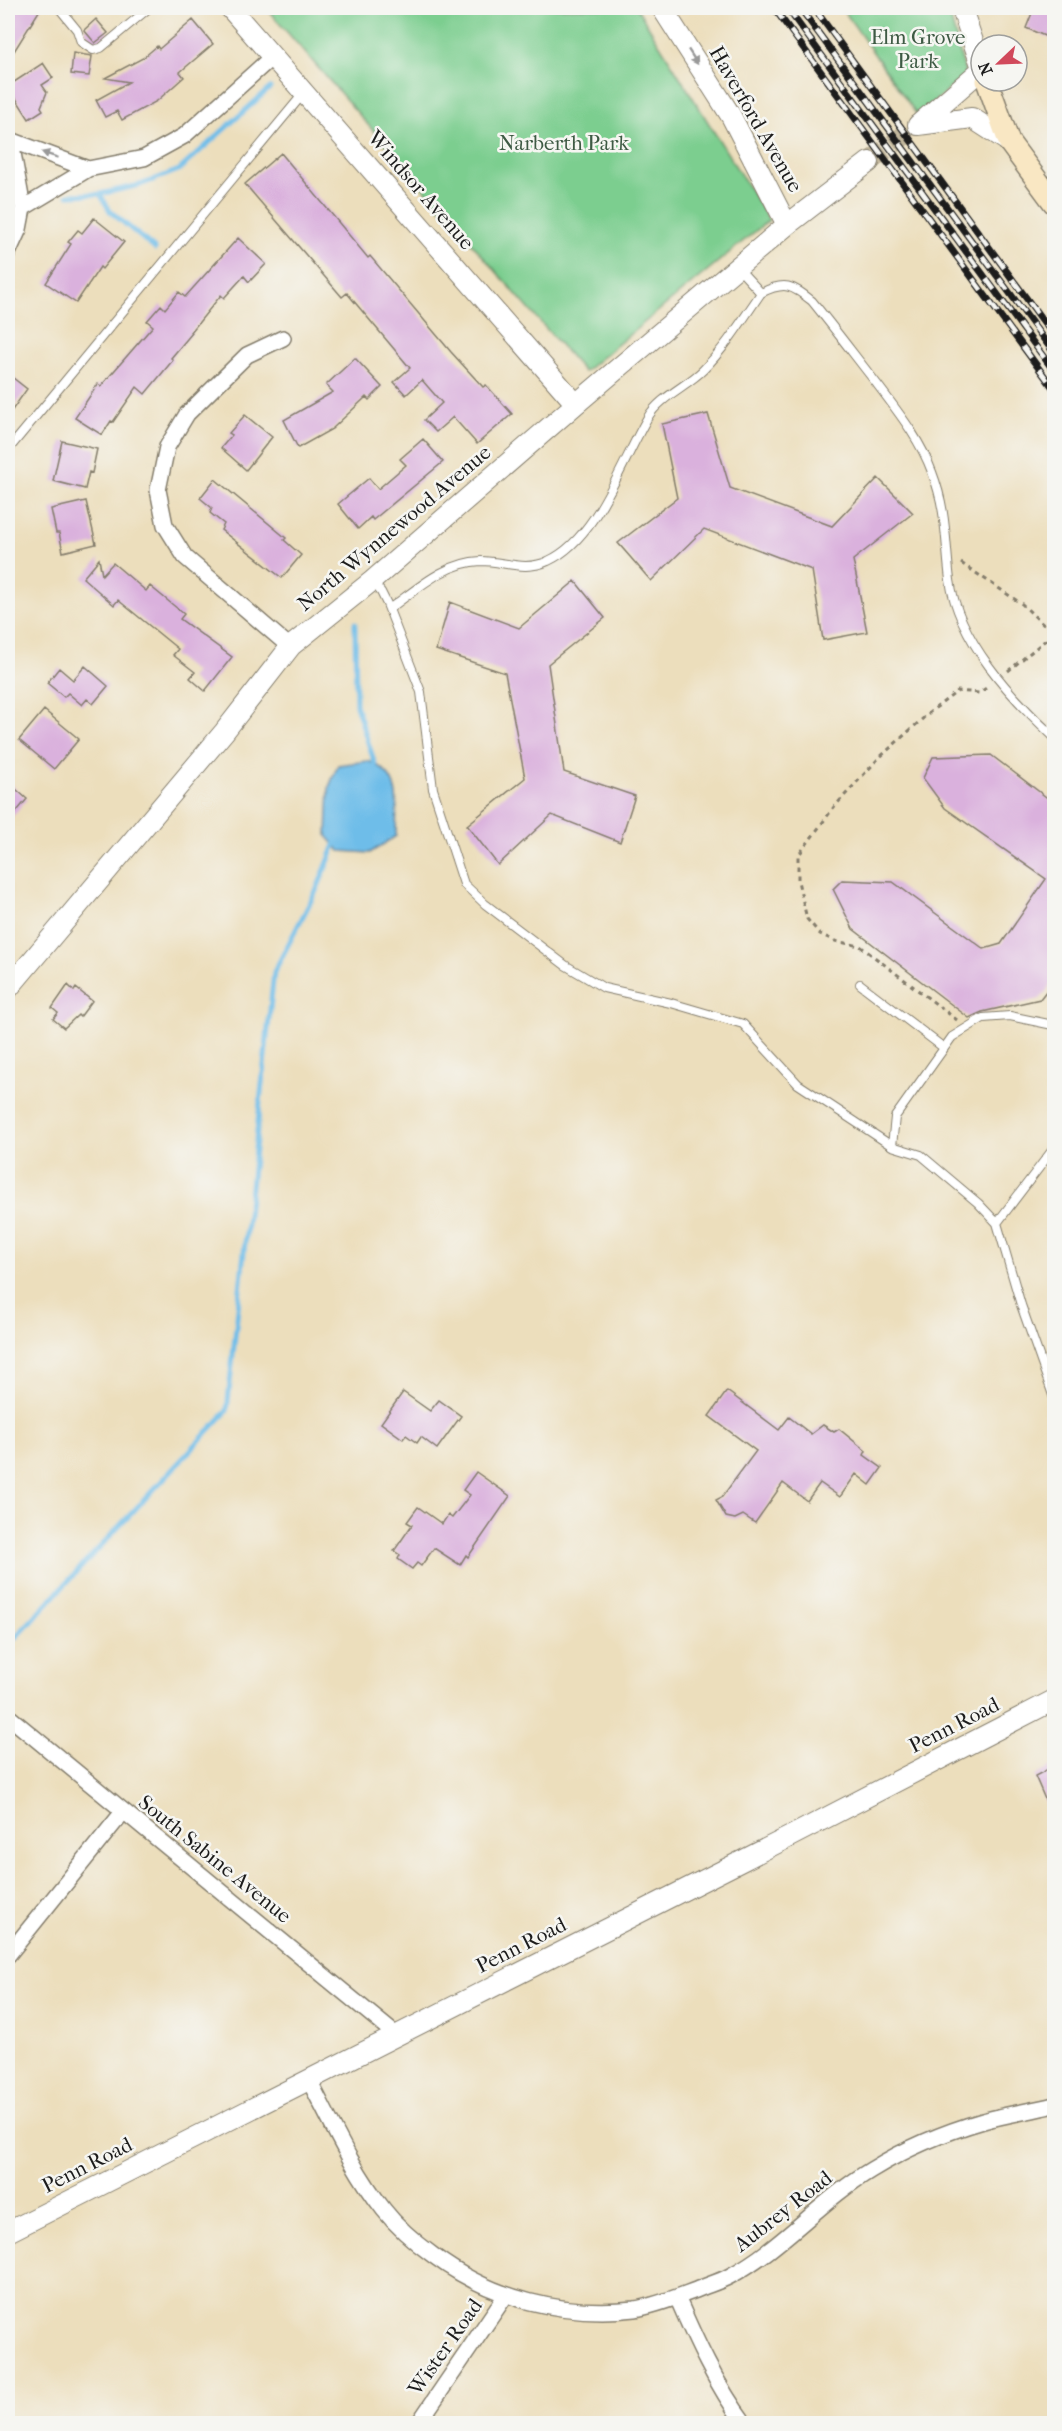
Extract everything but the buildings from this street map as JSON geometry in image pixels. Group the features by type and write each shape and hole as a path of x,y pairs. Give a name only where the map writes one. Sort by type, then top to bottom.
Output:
{"main road":[{"path":"991,93 1009,142 1054,203"}],"street":[{"name":"Windsor Avenue","path":"230,8 576,404"},
{"name":"Haverford Avenue","path":"662,8 731,116 787,225"},
{"path":"963,8 970,33"},
{"path":"23,208 88,169 144,158 184,135 272,57"},
{"path":"969,80 918,125 972,118 1009,142"},
{"path":"9,141 88,169"},
{"path":"8,254 19,229 23,208 9,141"},
{"name":"North Wynnewood Avenue","path":"10,981 224,732 290,647 372,581 787,225 869,162"},
{"path":"283,338 247,355 187,414 167,447 158,490 165,525 185,557 290,647"},
{"name":"Penn Road","path":"10,2228 309,2080 1054,1700"},
{"name":"South Sabine Avenue","path":"8,1716 396,2035"},
{"path":"8,1955 123,1812"},
{"name":"Aubrey Road","path":"309,2080 349,2155 384,2210 413,2241 459,2274 506,2295 546,2307 586,2312 637,2309 677,2297 728,2277 765,2255 779,2240 870,2171 922,2143 982,2121 1054,2105"},
{"name":"Wister Road","path":"418,2424 506,2295"},
{"path":"677,2297 711,2369 730,2404 745,2424"}],"lane":[{"path":"59,8 77,30 81,42 93,50 101,48 149,8"},
{"path":"8,450 304,93"},
{"path":"738,267 761,293"},
{"path":"389,609 443,572 458,565 482,561 531,566 548,561 566,550 594,517 650,415 704,369 761,293 775,286 786,285 798,290 812,301 915,435 932,472 946,519 950,580 963,622 974,644 1000,678 1054,737"},
{"path":"372,581 381,592 389,609 421,692 433,789 465,884 485,903 565,965 604,988 671,1003 743,1024 798,1084 892,1146 921,1155 978,1203 997,1223 1021,1305 1054,1398"},
{"path":"861,984 944,1047"},
{"path":"892,1146 895,1117 952,1037 983,1018 1010,1016 1053,1025 1054,1028"},
{"path":"997,1223 1054,1148"}],"path":[{"path":"949,555 1022,604 1054,635 979,693 958,691 930,712 878,759 834,807 798,856 798,881 807,919 820,934 835,941 860,946 967,1028"}],"green space":[{"name":"Narberth Park","path":"266,8 637,8 769,220 584,372"},
{"name":"Elm Grove Park","path":"842,8 948,8 966,76 917,115"},
{"path":"8,139 23,208 8,253"}],"water":[{"path":"368,761 380,767 393,782 397,802 396,836 370,853 340,851 327,836 329,787 338,765"}],"waterway":[{"path":"68,195 100,194 140,185 179,170 270,88"},
{"path":"100,194 110,211 155,249"},
{"path":"355,623 356,705 375,764 372,770"},
{"path":"8,1642 14,1639 227,1411 274,972 317,889 337,840"}],"tunnel":[{"path":"869,162 918,125"}],"railway":[{"path":"774,8 1054,389"},
{"path":"787,8 1054,371"},
{"path":"800,8 1054,353"},
{"path":"814,8 1054,336"}]}
